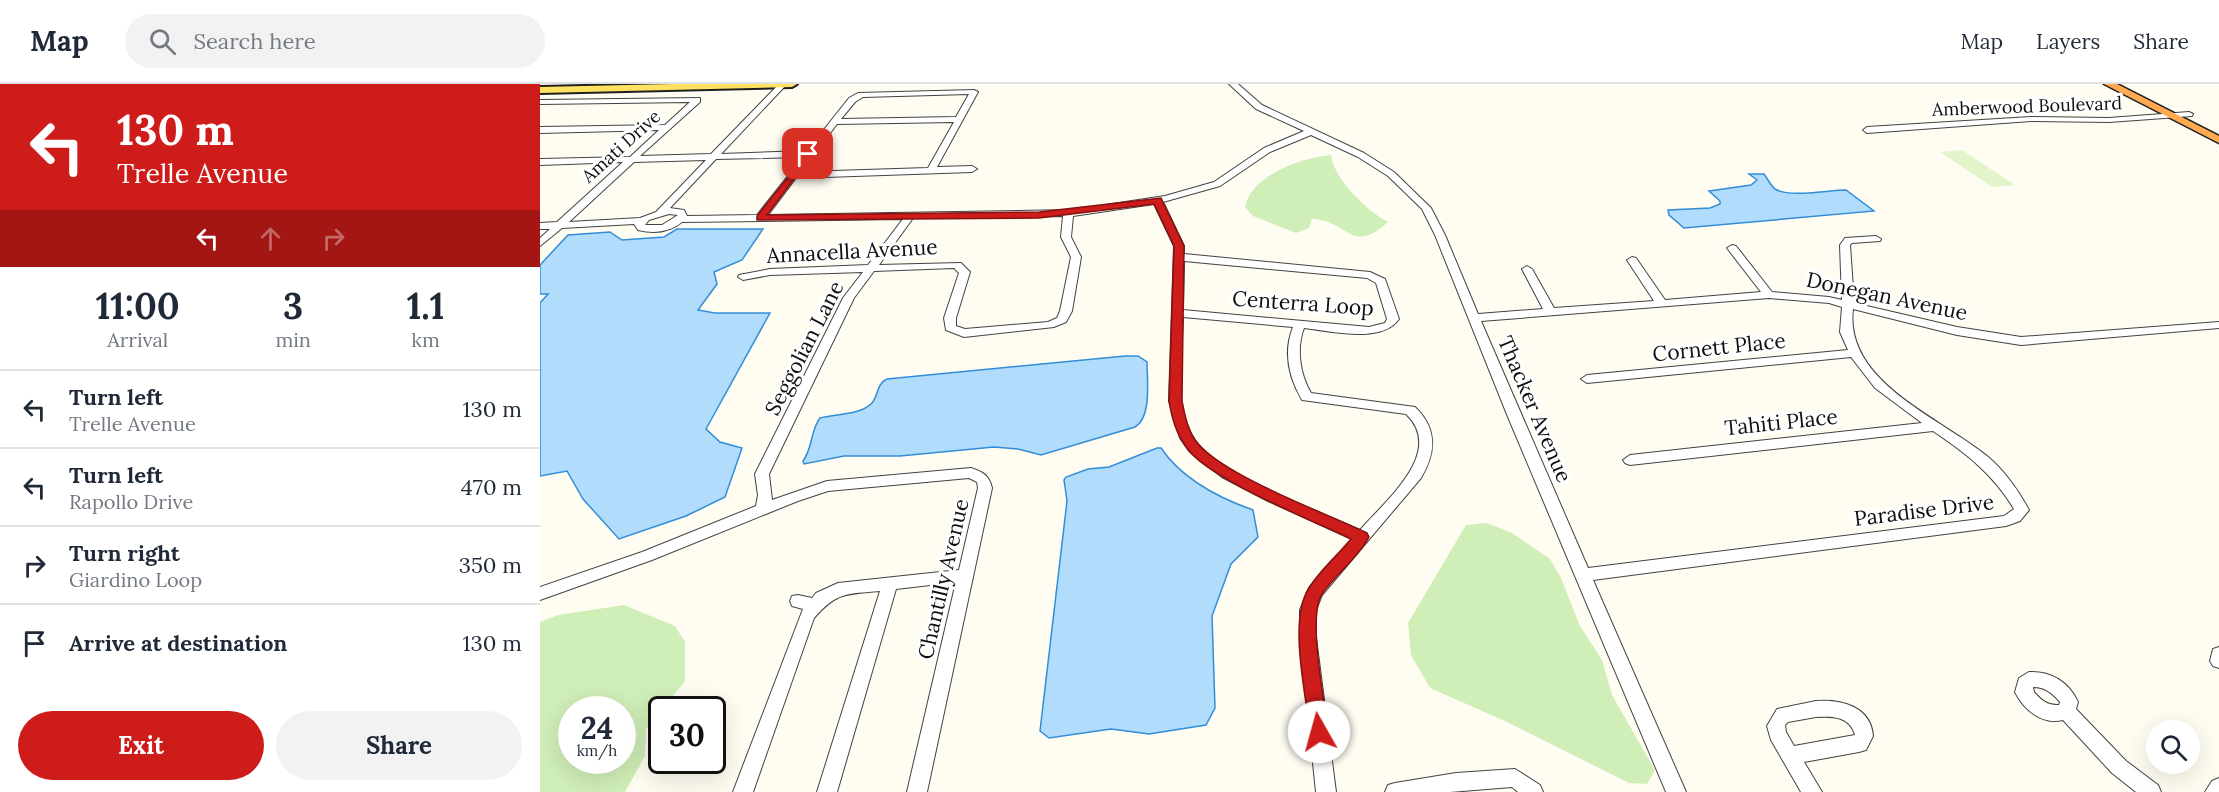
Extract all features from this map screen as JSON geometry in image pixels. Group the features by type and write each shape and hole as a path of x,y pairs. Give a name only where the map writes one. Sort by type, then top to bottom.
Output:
{"highway":[{"path":"2109,84 2219,140"},
{"path":"2129,84 2219,129"}],"main road":[{"path":"540,84 561,84"},
{"path":"540,90 793,84"}],"street":[{"path":"540,226 641,221 661,212 783,84"},
{"path":"641,221 639,225 648,229 667,227 726,157 793,84"},
{"name":"Thacker Avenue","path":"1233,84 1259,107 1275,112 1376,164 1419,200 1440,235 1676,792"},
{"name":"Thacker Avenue","path":"1245,84 1275,112"},
{"path":"760,218 855,97 867,94 974,92 931,171"},
{"name":"Amati Drive","path":"540,102 697,99 540,243"},
{"name":"Amberwood Boulevard","path":"1867,130 2031,119 2109,120 2189,114"},
{"path":"834,122 959,119"},
{"path":"540,130 667,127"},
{"path":"661,212 678,215 760,218 1068,213 1157,200 1217,184 1274,147 1312,131"},
{"path":"540,162 808,154"},
{"path":"793,175 972,169"},
{"path":"1157,200 1176,236 1179,257 1175,401 1180,424 1193,447 1211,463 1237,478 1362,537"},
{"name":"Annacella Avenue","path":"743,277 770,272 957,266 965,272 950,318 950,328 964,333 1050,325 1062,320 1066,311 1076,258 1066,237 1068,213"},
{"name":"Seggolian Lane","path":"763,509 765,495 762,474 849,298 868,268 909,217"},
{"name":"Paradise Drive","path":"1583,575 2006,520 2015,517 2022,510 2015,494 1966,444 1937,426 1874,378 1855,353 1847,336 1845,321 1848,304 1845,245 1849,240 1876,239"},
{"path":"1732,248 1769,295"},
{"name":"Centerra Loop","path":"1177,313 1370,332 1389,325 1393,319 1381,281 1370,275 1179,257"},
{"path":"1632,260 1660,302"},
{"path":"1527,269 1550,312"},
{"name":"Donegan Avenue","path":"1474,318 1769,295 1848,304 1966,333 2021,341 2219,325"},
{"path":"1300,324 1293,344 1300,387 1307,397 1410,410 1424,425 1427,452 1425,461 1416,475 1315,592 1308,610 1308,638 1326,792"},
{"name":"Cornett Place","path":"1587,379 1855,353"},
{"name":"Tahiti Place","path":"1630,460 1937,426"},
{"name":"Chantilly Avenue","path":"540,594 647,556 827,486 971,473 983,479 985,488 917,792"},
{"path":"743,792 807,615 806,603 838,589 964,575"},
{"path":"827,792 890,584"},
{"path":"2219,654 2219,661"},
{"path":"2066,711 2119,767 2151,792"},
{"path":"1791,755 1812,792"},
{"path":"1395,792 1456,782 1515,778 1533,792"},
{"path":"2215,792 2219,787"}],"green space":[{"path":"1962,150 2015,185 1992,187 1940,152"},
{"path":"1331,155 1333,164 1345,184 1371,211 1388,222 1376,232 1366,236 1357,236 1324,221 1312,219 1309,228 1296,233 1253,216 1245,207 1249,196 1267,177 1307,159"},
{"path":"1487,523 1512,533 1550,559 1561,578 1580,626 1602,660 1612,695 1655,770 1647,784 1629,783 1507,722 1430,688 1411,655 1408,623 1466,525"},
{"path":"624,605 675,626 685,642 685,681 673,696 648,696 645,756 636,772 636,696 558,696 558,774 635,774 625,792 540,792 540,622 558,615"}],"water":[{"path":"1749,174 1764,174 1775,189 1782,192 1846,190 1874,211 1684,228 1669,215 1668,210 1710,208 1720,204 1720,201 1709,191 1751,185 1757,180"},
{"path":"677,229 763,229 742,260 714,272 717,284 698,310 715,313 770,313 706,429 720,442 742,448 725,497 686,516 619,539 583,499 567,471 540,476 540,303 548,294 540,294 540,265 568,235 610,232 622,240 664,237"},
{"path":"1138,356 1147,362 1146,407 1144,415 1135,427 1041,455 1018,449 994,447 900,456 844,456 804,464 803,461 820,418 855,412 867,407 874,400 883,381 887,379"},
{"path":"1161,448 1179,469 1202,486 1227,500 1253,510 1258,537 1231,564 1212,616 1215,708 1206,725 1149,734 1111,729 1049,738 1040,731 1067,501 1064,480 1066,477 1088,469 1109,467"}],"route":[{"path":"808,154 760,218 1039,215 1072,213 1157,200 1179,246 1175,401 1180,424 1193,447 1211,463 1237,478 1362,537 1315,592 1308,610 1308,638 1319,732"}]}
